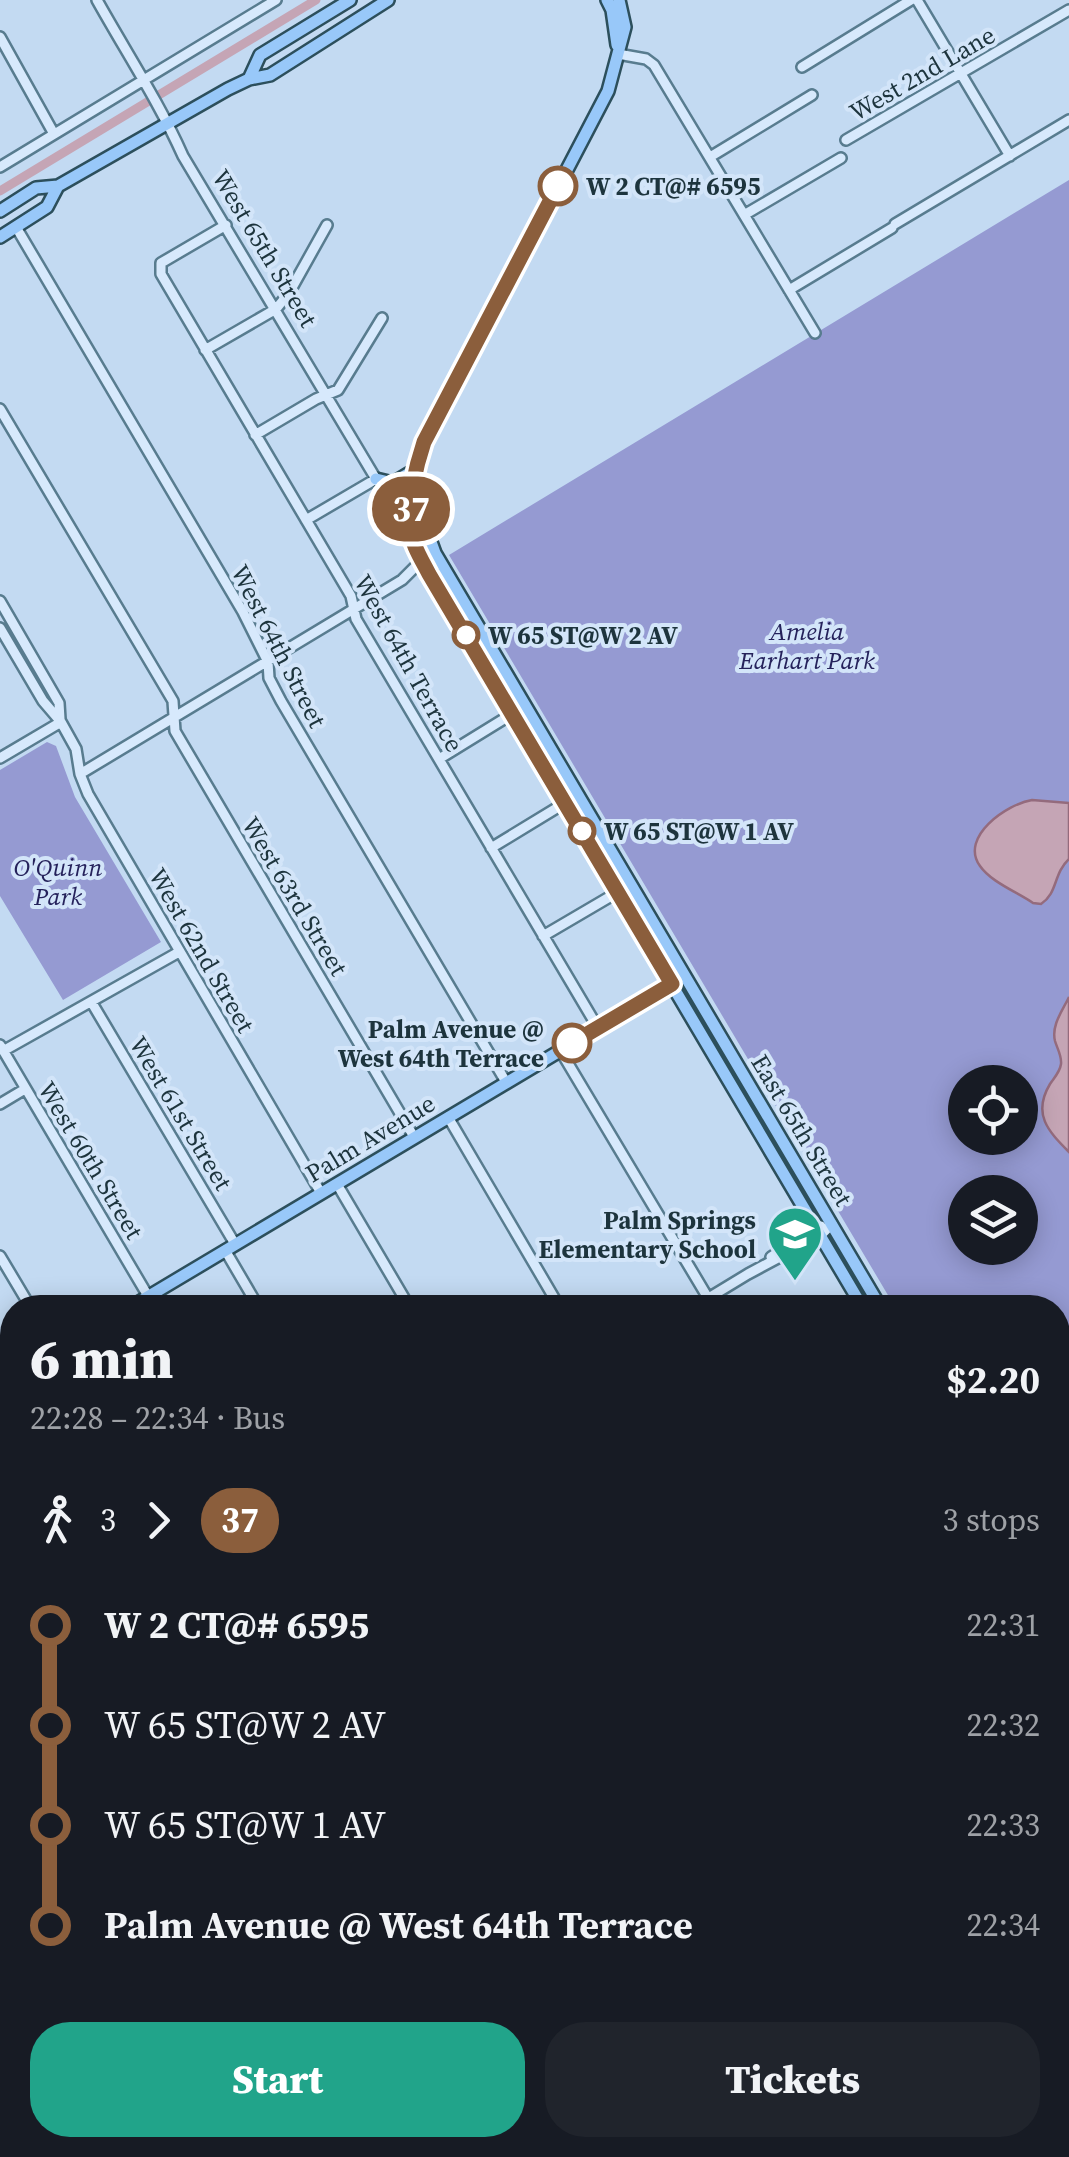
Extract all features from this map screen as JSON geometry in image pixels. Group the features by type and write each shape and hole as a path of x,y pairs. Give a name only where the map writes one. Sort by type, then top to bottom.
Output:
{"main road":[{"path":"249,79 260,55 350,0"},
{"path":"0,211 36,188 58,186 249,79 270,75 388,0"},
{"path":"607,0 618,54"},
{"path":"619,0 624,27 608,91 424,442 416,469 410,527 429,574 672,984"},
{"path":"0,236 47,206 58,186"},
{"path":"376,479 393,483 416,469"},
{"path":"412,502 435,553 685,976"},
{"name":"Palm Avenue","path":"150,1295 685,976"},
{"name":"East 65th Street","path":"685,976 873,1295"},
{"name":"East 65th Street","path":"672,984 856,1295"}],"street":[{"name":"West 65th Street","path":"97,0 183,156 376,479 392,494 412,502"},
{"path":"0,167 276,0"},
{"path":"802,67 914,0 1010,156"},
{"name":"West 2nd Lane","path":"846,140 1069,10"},
{"path":"0,38 54,134"},
{"path":"618,54 646,58 654,65 814,333"},
{"path":"710,157 812,95"},
{"path":"789,290 1069,120"},
{"path":"744,215 840,158"},
{"path":"206,350 276,310 327,224"},
{"name":"West 64th Terrace","path":"226,225 161,264 161,274 351,596 356,619 598,1028"},
{"name":"West 64th Street","path":"16,227 244,612 268,662 268,678 506,1082"},
{"path":"255,434 338,390 382,318"},
{"path":"0,409 174,701 174,718"},
{"path":"306,520 376,479"},
{"path":"80,774 402,580 422,560"},
{"path":"402,580 429,574"},
{"name":"West 62nd Street","path":"0,601 59,703 61,722"},
{"name":"West 62nd Street","path":"0,628 43,702 61,722 76,749 88,794 321,1193"},
{"path":"439,759 526,706"},
{"name":"West 63rd Street","path":"174,718 175,731 414,1137"},
{"path":"0,758 61,722"},
{"path":"491,848 578,795"},
{"path":"544,936 618,892"},
{"path":"2,1048 92,1003 178,952"},
{"name":"West 61st Street","path":"92,1003 254,1295"},
{"name":"West 60th Street","path":"2,1048 147,1295"},
{"path":"560,1050 706,1295"},
{"path":"0,1104 25,1089"},
{"path":"448,1118 552,1295"},
{"path":"336,1184 402,1295"},
{"path":"713,1295 832,1224"},
{"path":"0,1256 23,1295"}],"green space":[{"name":"Amelia Earhart Park","path":"1069,180 1069,1295 888,1295 449,555"},
{"name":"O'Quinn Park","path":"47,742 56,746 75,797 161,942 63,1000 0,896 0,770"}],"shaded area":[{"path":"1032,800 1069,803 1069,859 1041,904 991,877 975,855 976,844 989,824 1010,808"},
{"path":"1069,997 1069,1152 1049,1129 1042,1104 1060,1067 1055,1029"}],"waterway":[{"path":"0,191 316,0"}],"bus line":[{"name":"37","path":"558,186 424,442 416,469 410,527 429,574 672,984 572,1043"}],"place":[{"name":"W 2 CT@# 6595","path":"558,186"},
{"name":"W 65 ST@W 2 AV","path":"466,635"},
{"name":"W 65 ST@W 1 AV","path":"582,831"},
{"name":"Palm Avenue @ West 64th Terrace","path":"572,1043"},
{"name":"Palm Springs Elementary School","path":"795,1283"}]}
